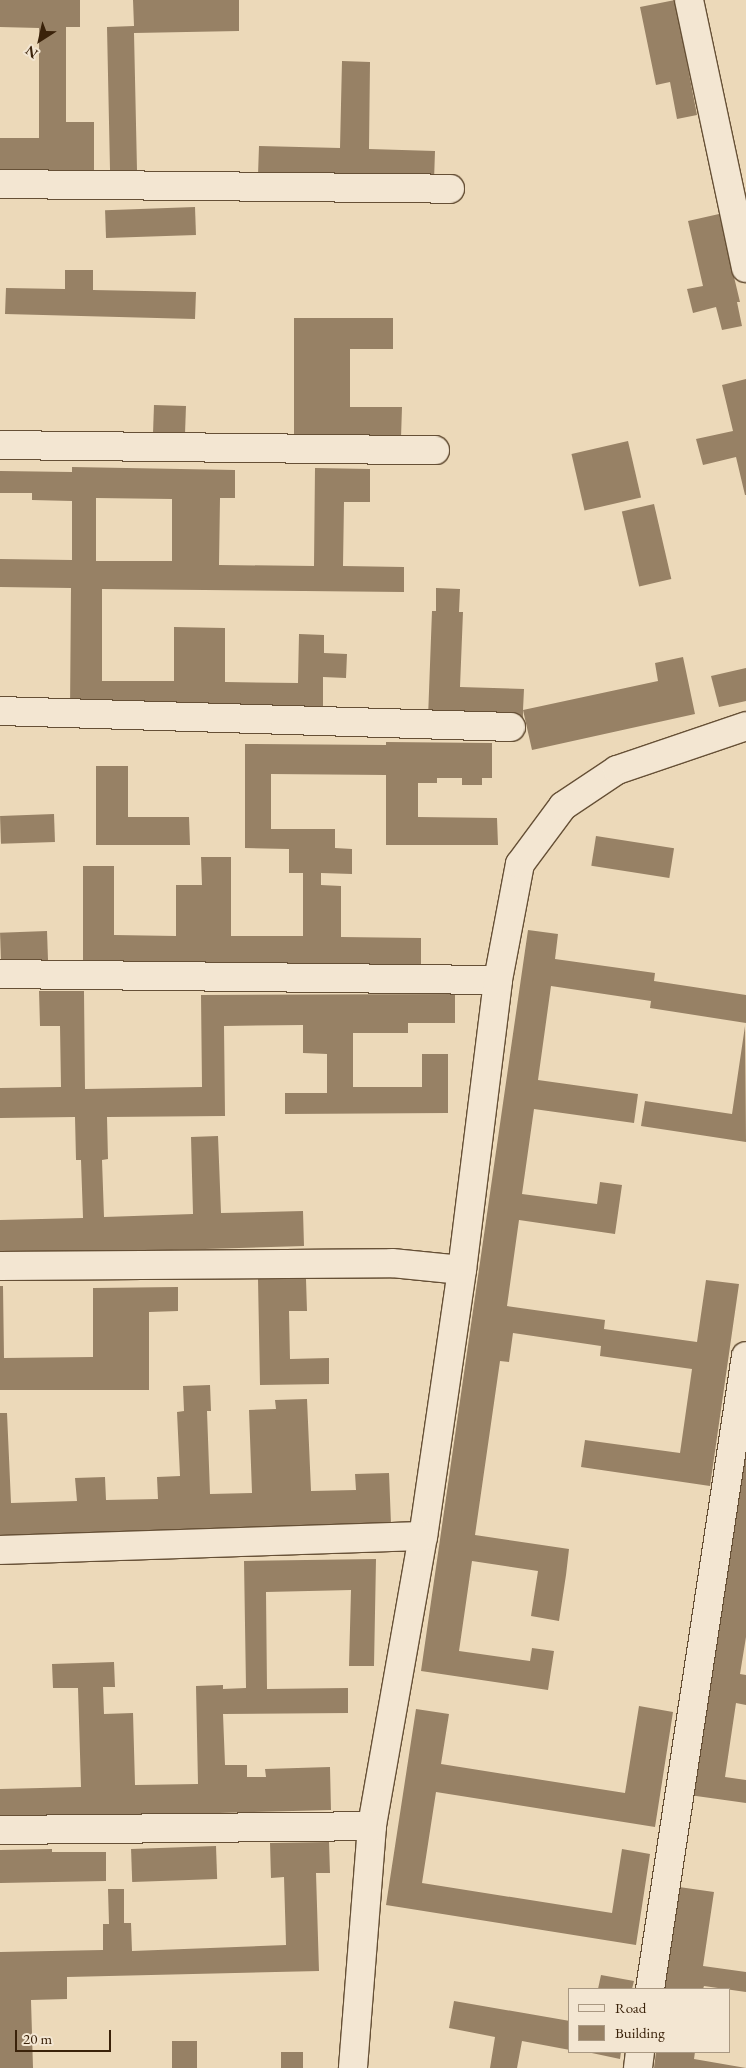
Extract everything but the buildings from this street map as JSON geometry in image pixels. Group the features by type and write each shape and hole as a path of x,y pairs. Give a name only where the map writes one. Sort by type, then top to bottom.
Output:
{"street":[{"path":"689,0 746,268"},
{"path":"0,184 450,189"},
{"path":"0,446 435,450"},
{"path":"0,712 511,727"},
{"path":"353,2068 372,1826 423,1536 462,1270 498,980 520,864 563,806 617,770 746,726"},
{"path":"0,974 498,980"},
{"path":"0,1266 392,1263 462,1270"},
{"path":"650,1988 746,1356"},
{"path":"0,1550 423,1536"},
{"path":"0,1830 372,1826"},
{"path":"638,2068 640,2053"}]}
